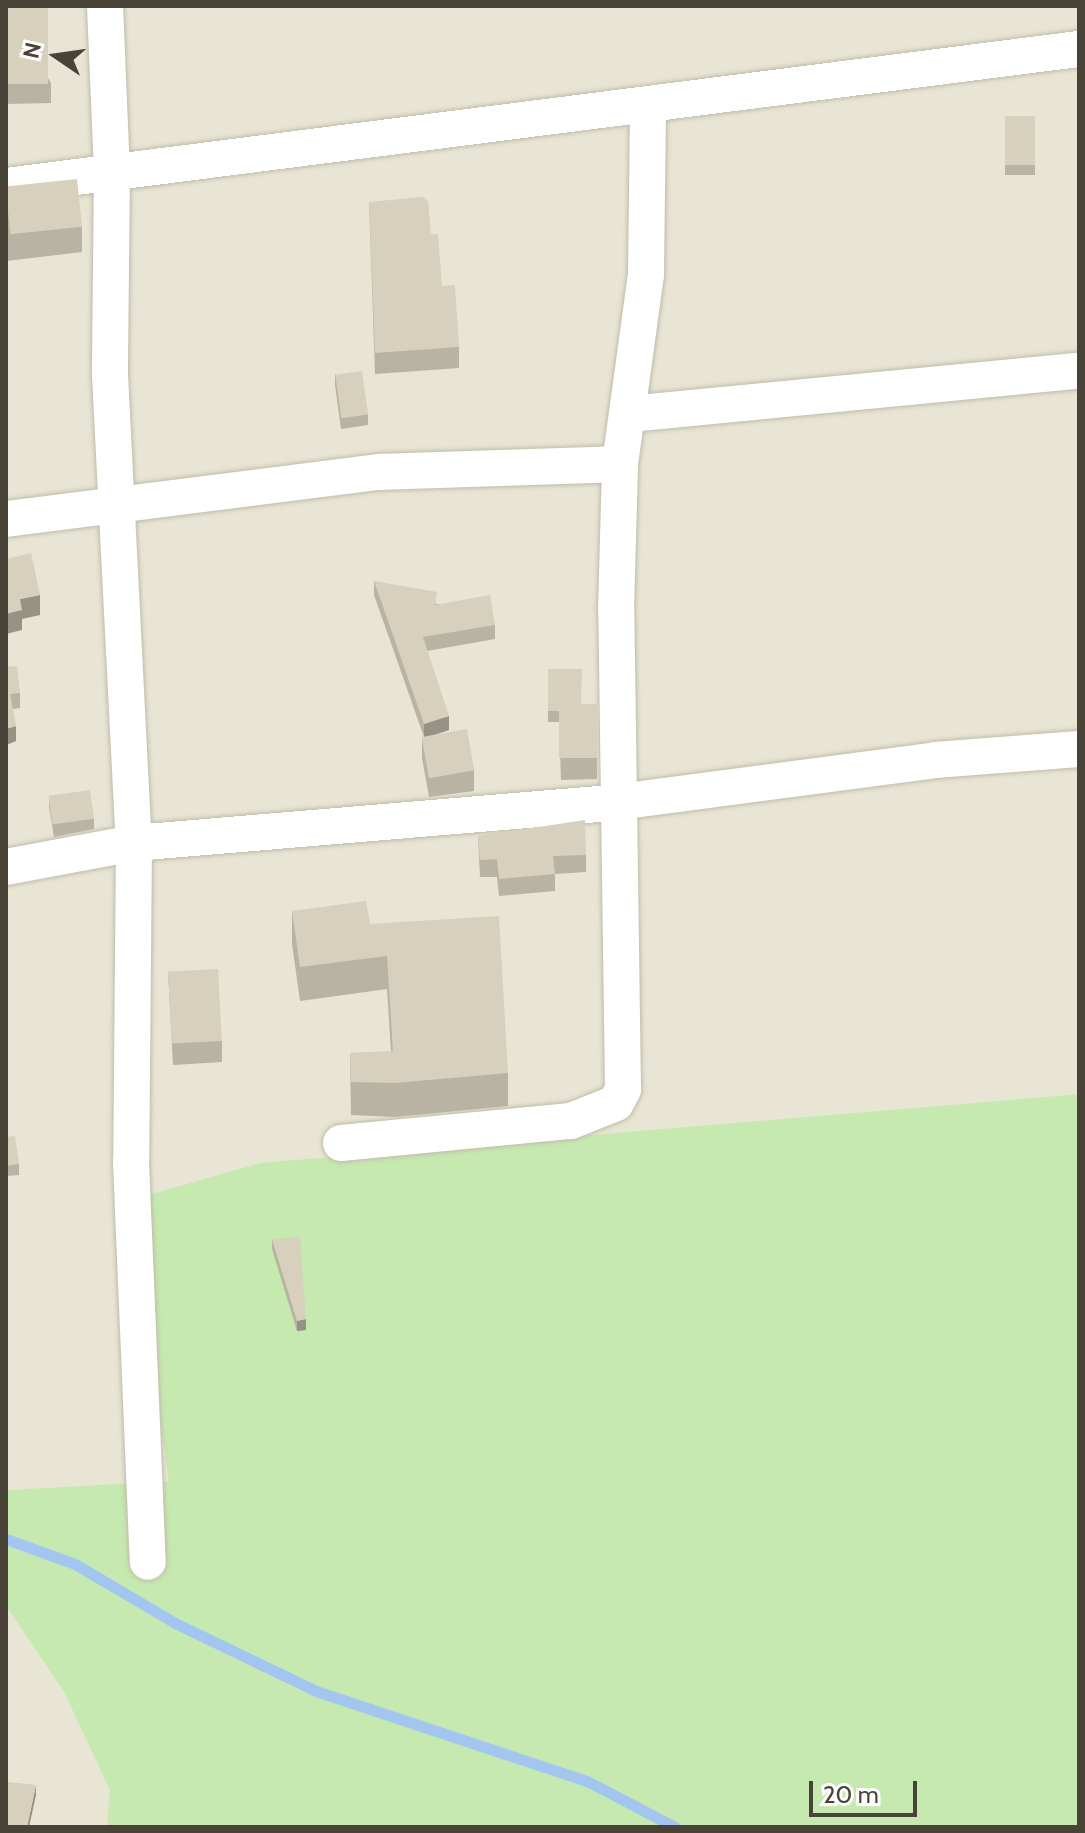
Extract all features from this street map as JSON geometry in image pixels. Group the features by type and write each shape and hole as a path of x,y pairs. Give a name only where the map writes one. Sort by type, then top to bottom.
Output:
{"street":[{"path":"105,6 112,172 110,375 134,843 131,1162 148,1562"},
{"path":"6,186 1079,49"},
{"path":"341,1143 571,1121 616,1103 624,1070 618,802 620,464 646,275 648,104"},
{"path":"629,414 1079,371"},
{"path":"6,519 380,472 620,464"},
{"path":"6,867 134,843 618,802 935,760 1079,749"}],"shaded area":[{"path":"6,6 1079,6 1079,1094 420,1151 128,1202 170,1481 6,1490"},
{"path":"6,1606 64,1692 111,1790 107,1827 6,1827"}],"green space":[{"path":"1079,1094 1079,1827 107,1827 110,1790 64,1692 6,1606 6,1490 169,1481 128,1201 260,1163"}],"building":[{"path":"6,6 48,6 48,84 6,84"},
{"path":"1005,116 1035,116 1035,165 1005,165"},
{"path":"77,179 82,227 10,234 6,186"},
{"path":"422,197 428,201 431,234 438,234 442,286 455,285 459,347 375,353 369,202"},
{"path":"362,371 368,415 341,418 335,375"},
{"path":"31,553 40,595 20,599 22,610 6,614 6,559"},
{"path":"374,581 437,592 435,605 490,595 495,625 423,637 449,716 424,724"},
{"path":"17,666 20,693 10,694 16,726 6,729 6,667"},
{"path":"548,669 582,669 581,705 559,706 559,711 548,711"},
{"path":"559,704 597,704 597,758 559,758"},
{"path":"467,729 474,770 429,778 422,737"},
{"path":"90,790 94,819 52,825 48,796"},
{"path":"585,820 586,855 553,856 555,874 499,879 497,859 480,860 478,836"},
{"path":"366,901 370,924 499,916 508,1073 395,1083 351,1082 350,1053 393,1051 387,956 300,967 292,911"},
{"path":"218,969 222,1041 172,1044 168,972"},
{"path":"15,1136 19,1164 6,1166 6,1137"},
{"path":"300,1237 306,1319 297,1321 272,1239"},
{"path":"8,1782 36,1785 27,1827 6,1827"}],"waterway":[{"path":"6,1539 75,1564 175,1623 316,1691 587,1781 675,1827"}]}
